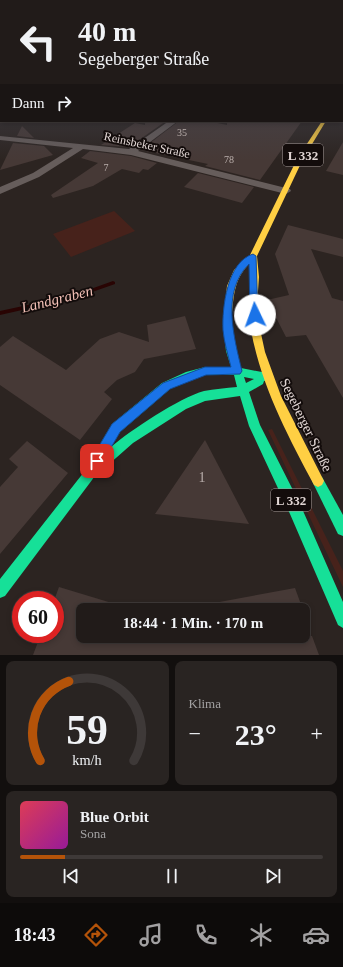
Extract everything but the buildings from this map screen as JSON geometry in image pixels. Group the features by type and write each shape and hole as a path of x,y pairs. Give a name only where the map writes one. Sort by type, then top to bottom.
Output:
{"main road":[{"name":"L 332","path":"323,122 300,159 286,191 253,256 238,270 231,286 228,330 242,391 255,426 295,509 343,620"},
{"name":"Segeberger Straße","path":"253,256 255,278 253,304 258,338 267,377 287,424 343,529"},
{"path":"0,591 88,476 116,428 166,386 205,371 237,371 267,377"},
{"path":"88,476 129,439 182,406 204,396 242,391 267,377"}],"street":[{"path":"131,152 173,122"},
{"name":"Reinsbeker Straße","path":"0,138 131,152 286,191"},
{"path":"0,191 36,175 83,146"}],"shaded area":[{"path":"114,211 135,231 71,257 53,234"},
{"path":"272,429 343,571 343,587 268,430"}],"waterway":[{"name":"Landgraben","path":"0,313 75,296 113,283"}],"traffic: fast":[{"path":"227,323 231,351 255,426 295,509 343,620"},
{"path":"0,591 88,476 116,428 166,386 190,375 205,371 237,371 267,377"},
{"path":"104,461 129,439 182,406 204,396 242,391 259,381"},
{"path":"318,481 343,529"}],"traffic: slow":[{"path":"227,323 231,286 238,270 253,256 300,159 323,122"},
{"path":"253,256 255,269 253,305 256,329 267,374 285,418 318,481"}],"route":[{"path":"97,461 116,428 166,386 190,375 205,371 237,371 231,352 228,330 229,299 231,286 238,270 253,256 255,278 253,304 255,315"}]}
